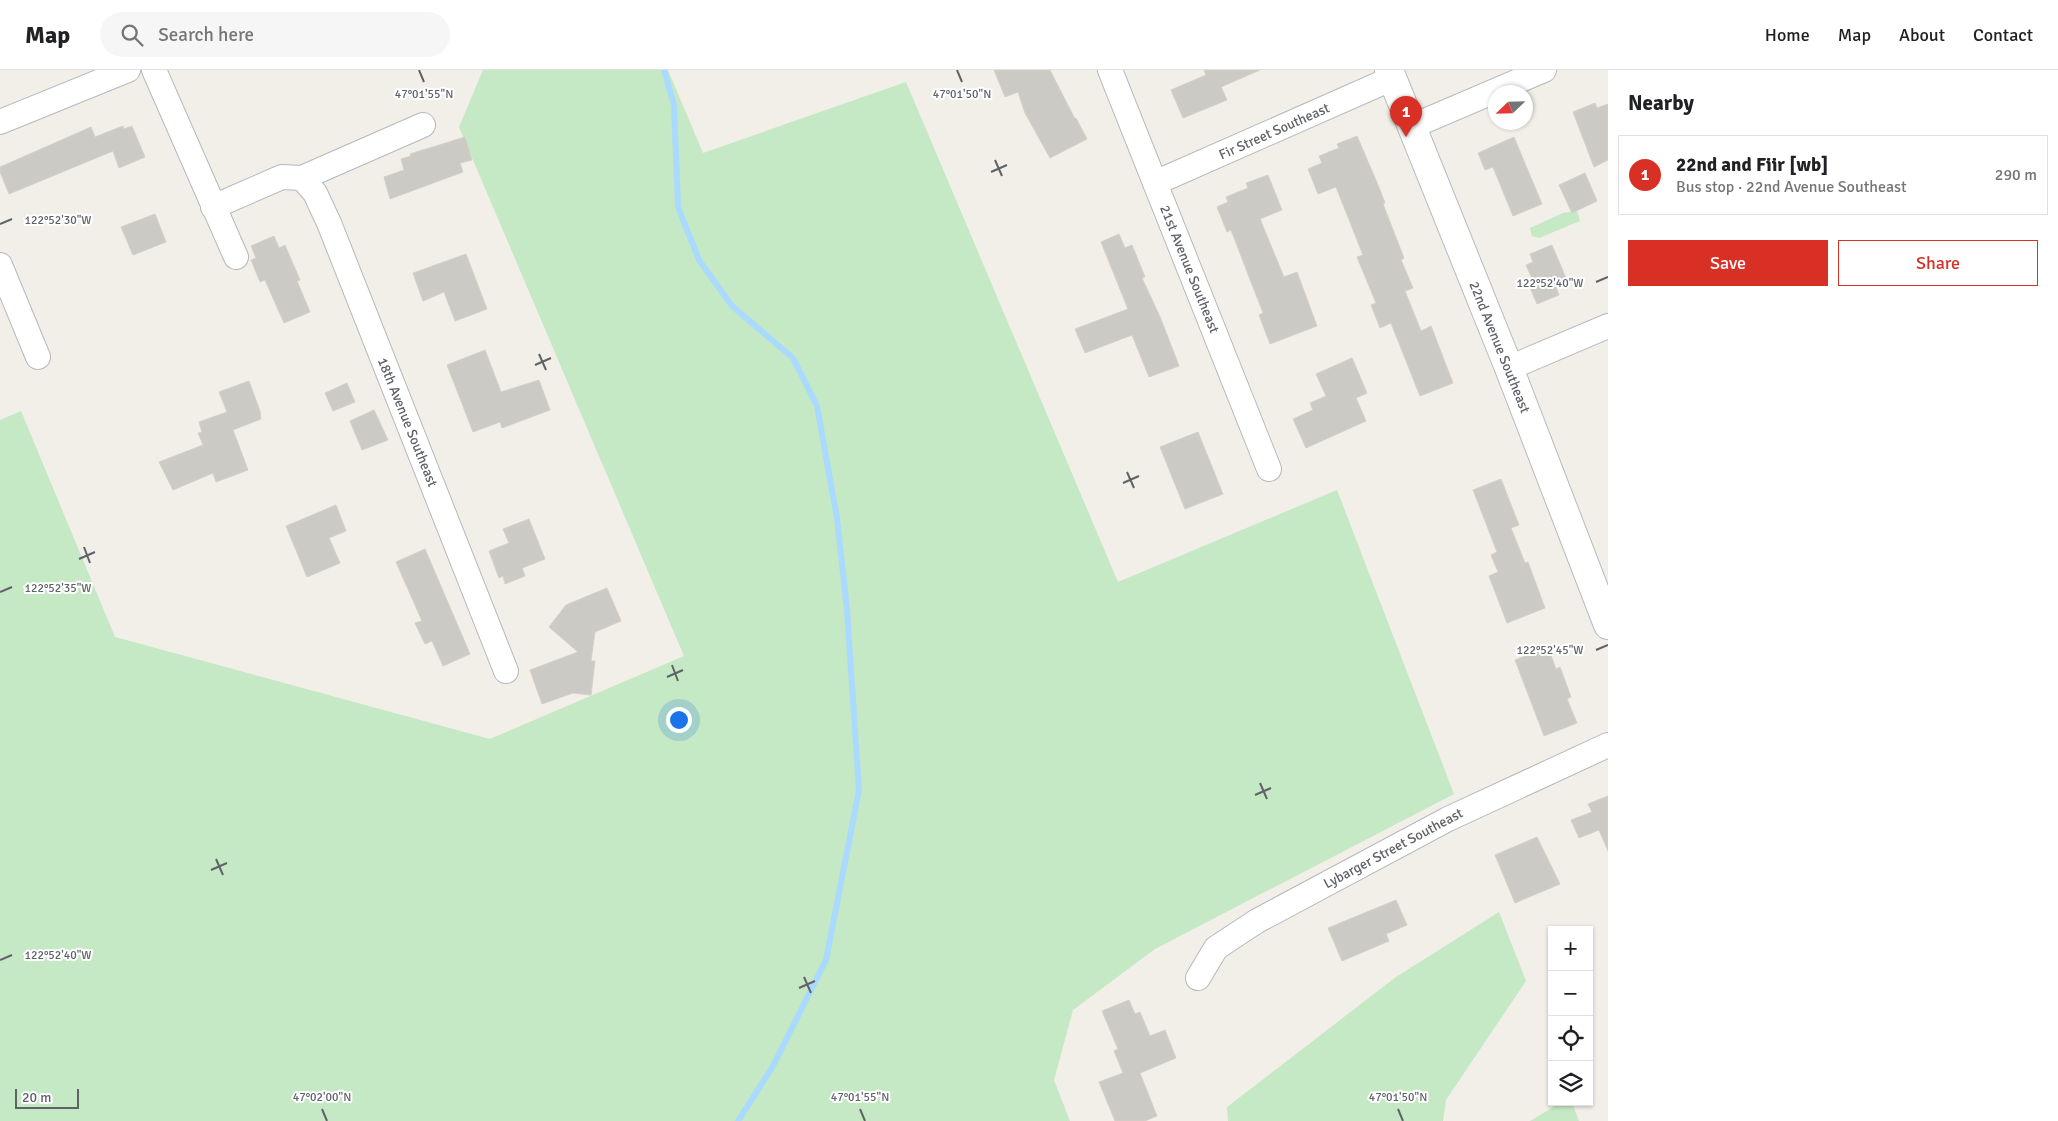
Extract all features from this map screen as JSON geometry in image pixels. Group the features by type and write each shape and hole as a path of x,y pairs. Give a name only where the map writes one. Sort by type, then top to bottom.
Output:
{"street":[{"path":"0,122 128,70"},
{"path":"154,70 236,257"},
{"name":"21st Avenue Southeast","path":"1110,70 1269,469"},
{"path":"1413,126 1544,70"},
{"name":"Fir Street Southeast","path":"1155,183 1391,74"},
{"name":"22nd Avenue Southeast","path":"1391,74 1608,622"},
{"path":"213,207 282,177 302,178 423,125"},
{"name":"18th Avenue Southeast","path":"302,178 315,193 329,223 506,671"},
{"path":"0,265 38,356"},
{"path":"1509,368 1608,326"},
{"name":"Lybarger Street Southeast","path":"1198,978 1216,948 1257,921 1448,819 1608,745"}],"green space":[{"path":"483,70 668,70 703,153 906,82 1118,582 1337,490 1454,794 1155,949 1073,1010 1054,1080 1070,1121 0,1121 0,420 21,411 115,637 490,739 684,656 459,127"},
{"path":"1577,211 1580,221 1539,238 1532,236 1530,228 1563,213"},
{"path":"1499,912 1526,981 1446,1100 1443,1121 1228,1121 1227,1107 1396,977"},
{"path":"1555,1106 1573,1106 1579,1121 1530,1121"}],"building":[{"path":"994,70 1050,70 1087,139 1050,158 1025,113 1018,92 1005,97"},
{"path":"1204,70 1260,70 1221,87 1227,100 1183,118 1171,90 1206,75"},
{"path":"1595,103 1597,108 1608,104 1608,160 1594,167 1573,112"},
{"path":"123,126 124,129 132,126 145,157 119,168 113,151 9,194 0,172 0,167 91,127 95,137"},
{"path":"1357,136 1385,203 1383,204 1404,258 1401,260 1413,288 1405,291 1421,331 1431,326 1453,383 1420,396 1391,323 1380,328 1371,305 1376,303 1357,257 1363,255 1336,187 1318,194 1308,169 1322,163 1319,156 1339,148 1337,144"},
{"path":"465,137 472,160 460,163 463,172 390,199 384,177 404,170 401,159 411,156 410,154"},
{"path":"1514,137 1542,204 1513,216 1493,167 1485,170 1478,153"},
{"path":"1585,173 1597,201 1572,213 1559,185"},
{"path":"1268,175 1282,210 1260,219 1284,277 1297,272 1317,326 1270,344 1259,315 1263,313 1231,230 1227,232 1217,207 1228,202 1226,197 1248,188 1246,183"},
{"path":"155,214 166,242 133,255 121,227"},
{"path":"1119,234 1125,248 1132,245 1145,277 1142,278 1161,319 1179,366 1149,377 1132,335 1085,353 1075,329 1128,309 1101,242"},
{"path":"274,236 279,248 285,245 300,280 297,281 310,312 284,323 265,280 260,282 251,260 256,258 251,246"},
{"path":"1552,245 1566,278 1554,282 1559,295 1537,304 1528,283 1533,281 1526,265 1533,262 1530,254"},
{"path":"466,254 487,309 455,321 444,292 423,301 413,273"},
{"path":"485,350 501,392 539,380 550,410 502,428 500,422 473,432 447,365"},
{"path":"1352,358 1367,393 1356,398 1366,421 1306,448 1293,419 1313,410 1310,403 1326,396 1316,374"},
{"path":"249,381 261,419 233,430 248,470 216,482 213,473 173,490 159,462 203,445 198,433 202,432 199,422 227,412 219,392"},
{"path":"347,383 355,402 333,411 325,393"},
{"path":"374,410 388,440 362,450 350,421"},
{"path":"1198,432 1223,494 1185,509 1160,447"},
{"path":"1501,479 1519,525 1511,528 1525,563 1528,562 1545,608 1507,623 1489,576 1498,572 1491,555 1497,552 1473,490"},
{"path":"336,505 346,531 329,538 340,563 307,577 286,526"},
{"path":"529,519 545,559 522,568 525,576 505,584 503,576 499,578 489,551 509,543 503,529"},
{"path":"425,549 470,654 443,666 432,641 425,644 415,623 422,621 396,562"},
{"path":"607,588 621,621 595,632 591,661 595,661 591,695 573,693 542,704 530,670 578,652 549,627 566,605"},
{"path":"1548,647 1556,669 1560,667 1571,697 1567,699 1577,723 1544,736 1515,660"},
{"path":"1608,796 1608,851 1599,830 1579,838 1571,820 1592,812 1588,804"},
{"path":"1537,837 1560,884 1515,903 1495,855"},
{"path":"1396,900 1407,925 1386,934 1389,941 1342,961 1328,928"},
{"path":"1129,1000 1135,1014 1140,1012 1150,1036 1165,1030 1176,1058 1140,1073 1157,1116 1145,1121 1115,1121 1099,1082 1123,1073 1114,1051 1118,1049 1102,1011"}],"waterway":[{"path":"664,70 674,105 678,207 699,260 732,306 793,358 817,406 837,518 847,610 859,790 826,960 773,1066 738,1121"}],"place":[{"name":"22nd and Fiir [wb]","path":"1406,137"}]}
